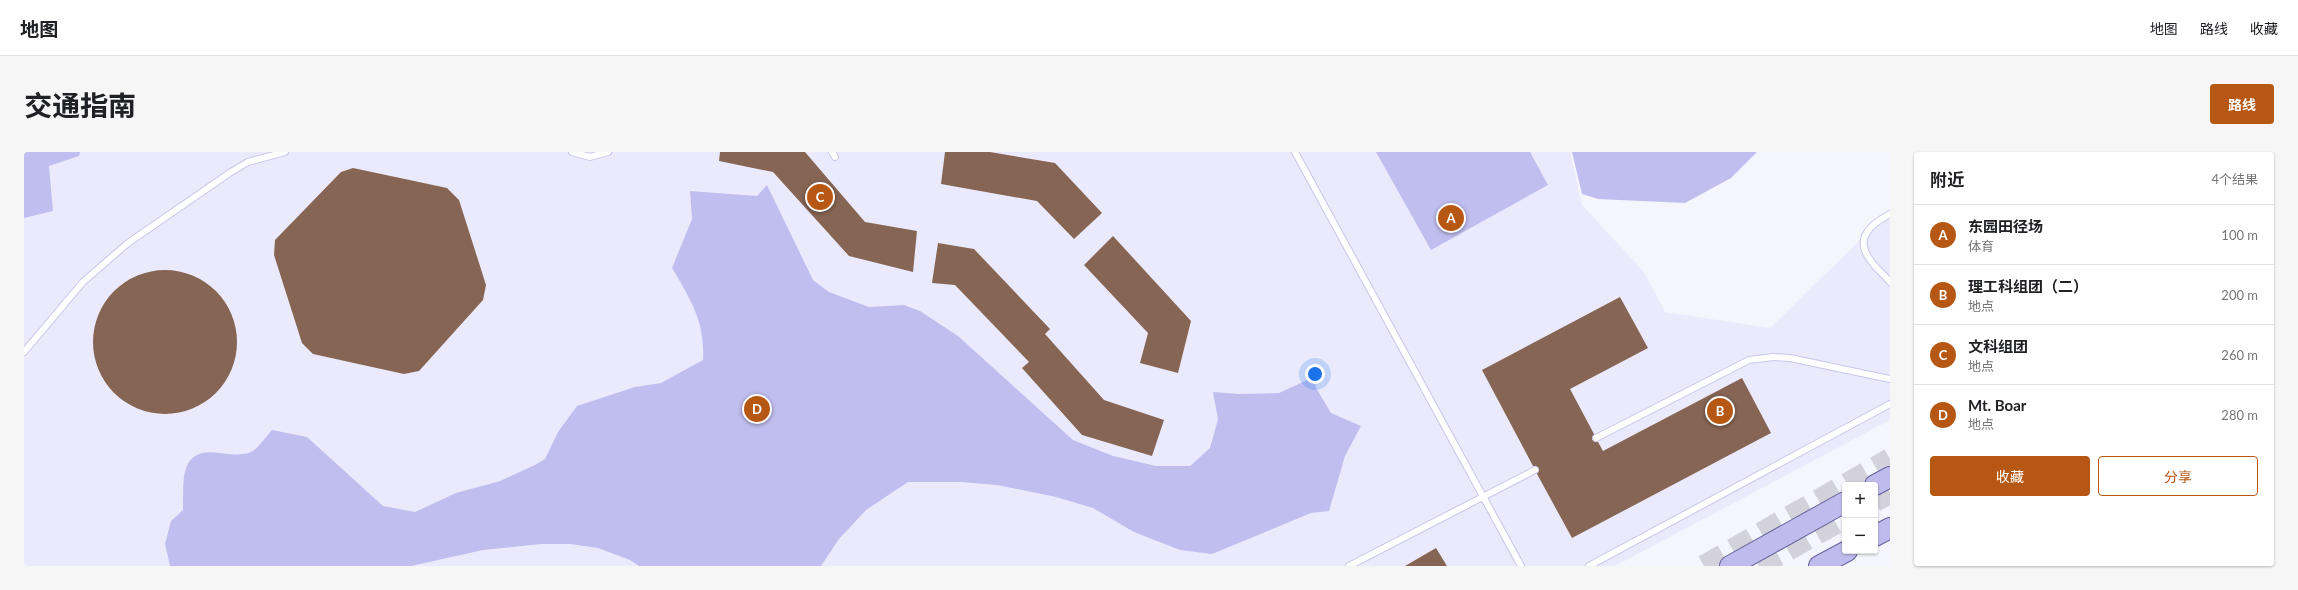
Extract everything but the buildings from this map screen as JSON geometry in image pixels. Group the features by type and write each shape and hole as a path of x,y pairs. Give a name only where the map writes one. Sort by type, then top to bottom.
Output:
{"main road":[{"path":"1878,483 1890,477"},
{"path":"1730,566 1842,504"},
{"path":"1878,534 1890,528"},
{"path":"1819,566 1842,554"}],"lane":[{"path":"24,352 83,282 128,243 231,172 248,162 285,152"},
{"path":"572,152 590,157 608,152"},
{"path":"1295,152 1521,566"},
{"path":"1890,214 1872,224 1865,234 1865,242 1870,260 1890,282"},
{"path":"1596,438 1749,360 1773,357 1790,358 1890,379"},
{"path":"1589,566 1890,404"},
{"path":"1349,566 1535,470"}],"shaded area":[{"path":"24,152 1570,152 1582,205 1644,272 1665,312 1770,328 1890,211 1890,420 1615,566 24,566"},
{"path":"24,152 80,152 79,156 49,166 53,211 24,218"},
{"path":"1376,152 1530,152 1548,185 1431,250"},
{"path":"1572,152 1757,152 1731,178 1685,203 1598,199 1582,194"},
{"path":"767,185 813,280 829,292 869,307 904,305 920,311 958,336 1073,440 1113,456 1156,466 1190,466 1210,448 1218,419 1213,392 1239,394 1279,393 1314,377 1316,388 1331,413 1361,426 1345,456 1329,511 1311,513 1212,554 1180,550 1134,532 1093,508 1056,497 997,485 961,482 908,482 866,510 839,539 821,566 639,566 630,560 598,548 570,544 541,544 483,550 411,566 170,566 165,544 171,521 183,510 183,488 186,468 190,460 197,455 206,452 239,454 251,452 272,430 307,437 383,506 415,512 456,493 500,481 545,459 558,432 577,406 635,387 661,383 703,360 702,334 699,323 691,301 672,268 692,219 690,191 757,196"}],"tunnel":[{"path":"1704,566 1890,459"},
{"path":"1878,499 1890,493"},
{"path":"1759,566 1842,520"}],"place":[{"name":"文科组团","path":"820,197"},
{"name":"东园田径场","path":"1451,218"},
{"name":"Mt. Boar","path":"757,409"},
{"name":"理工科组团（二）","path":"1720,411"}]}
